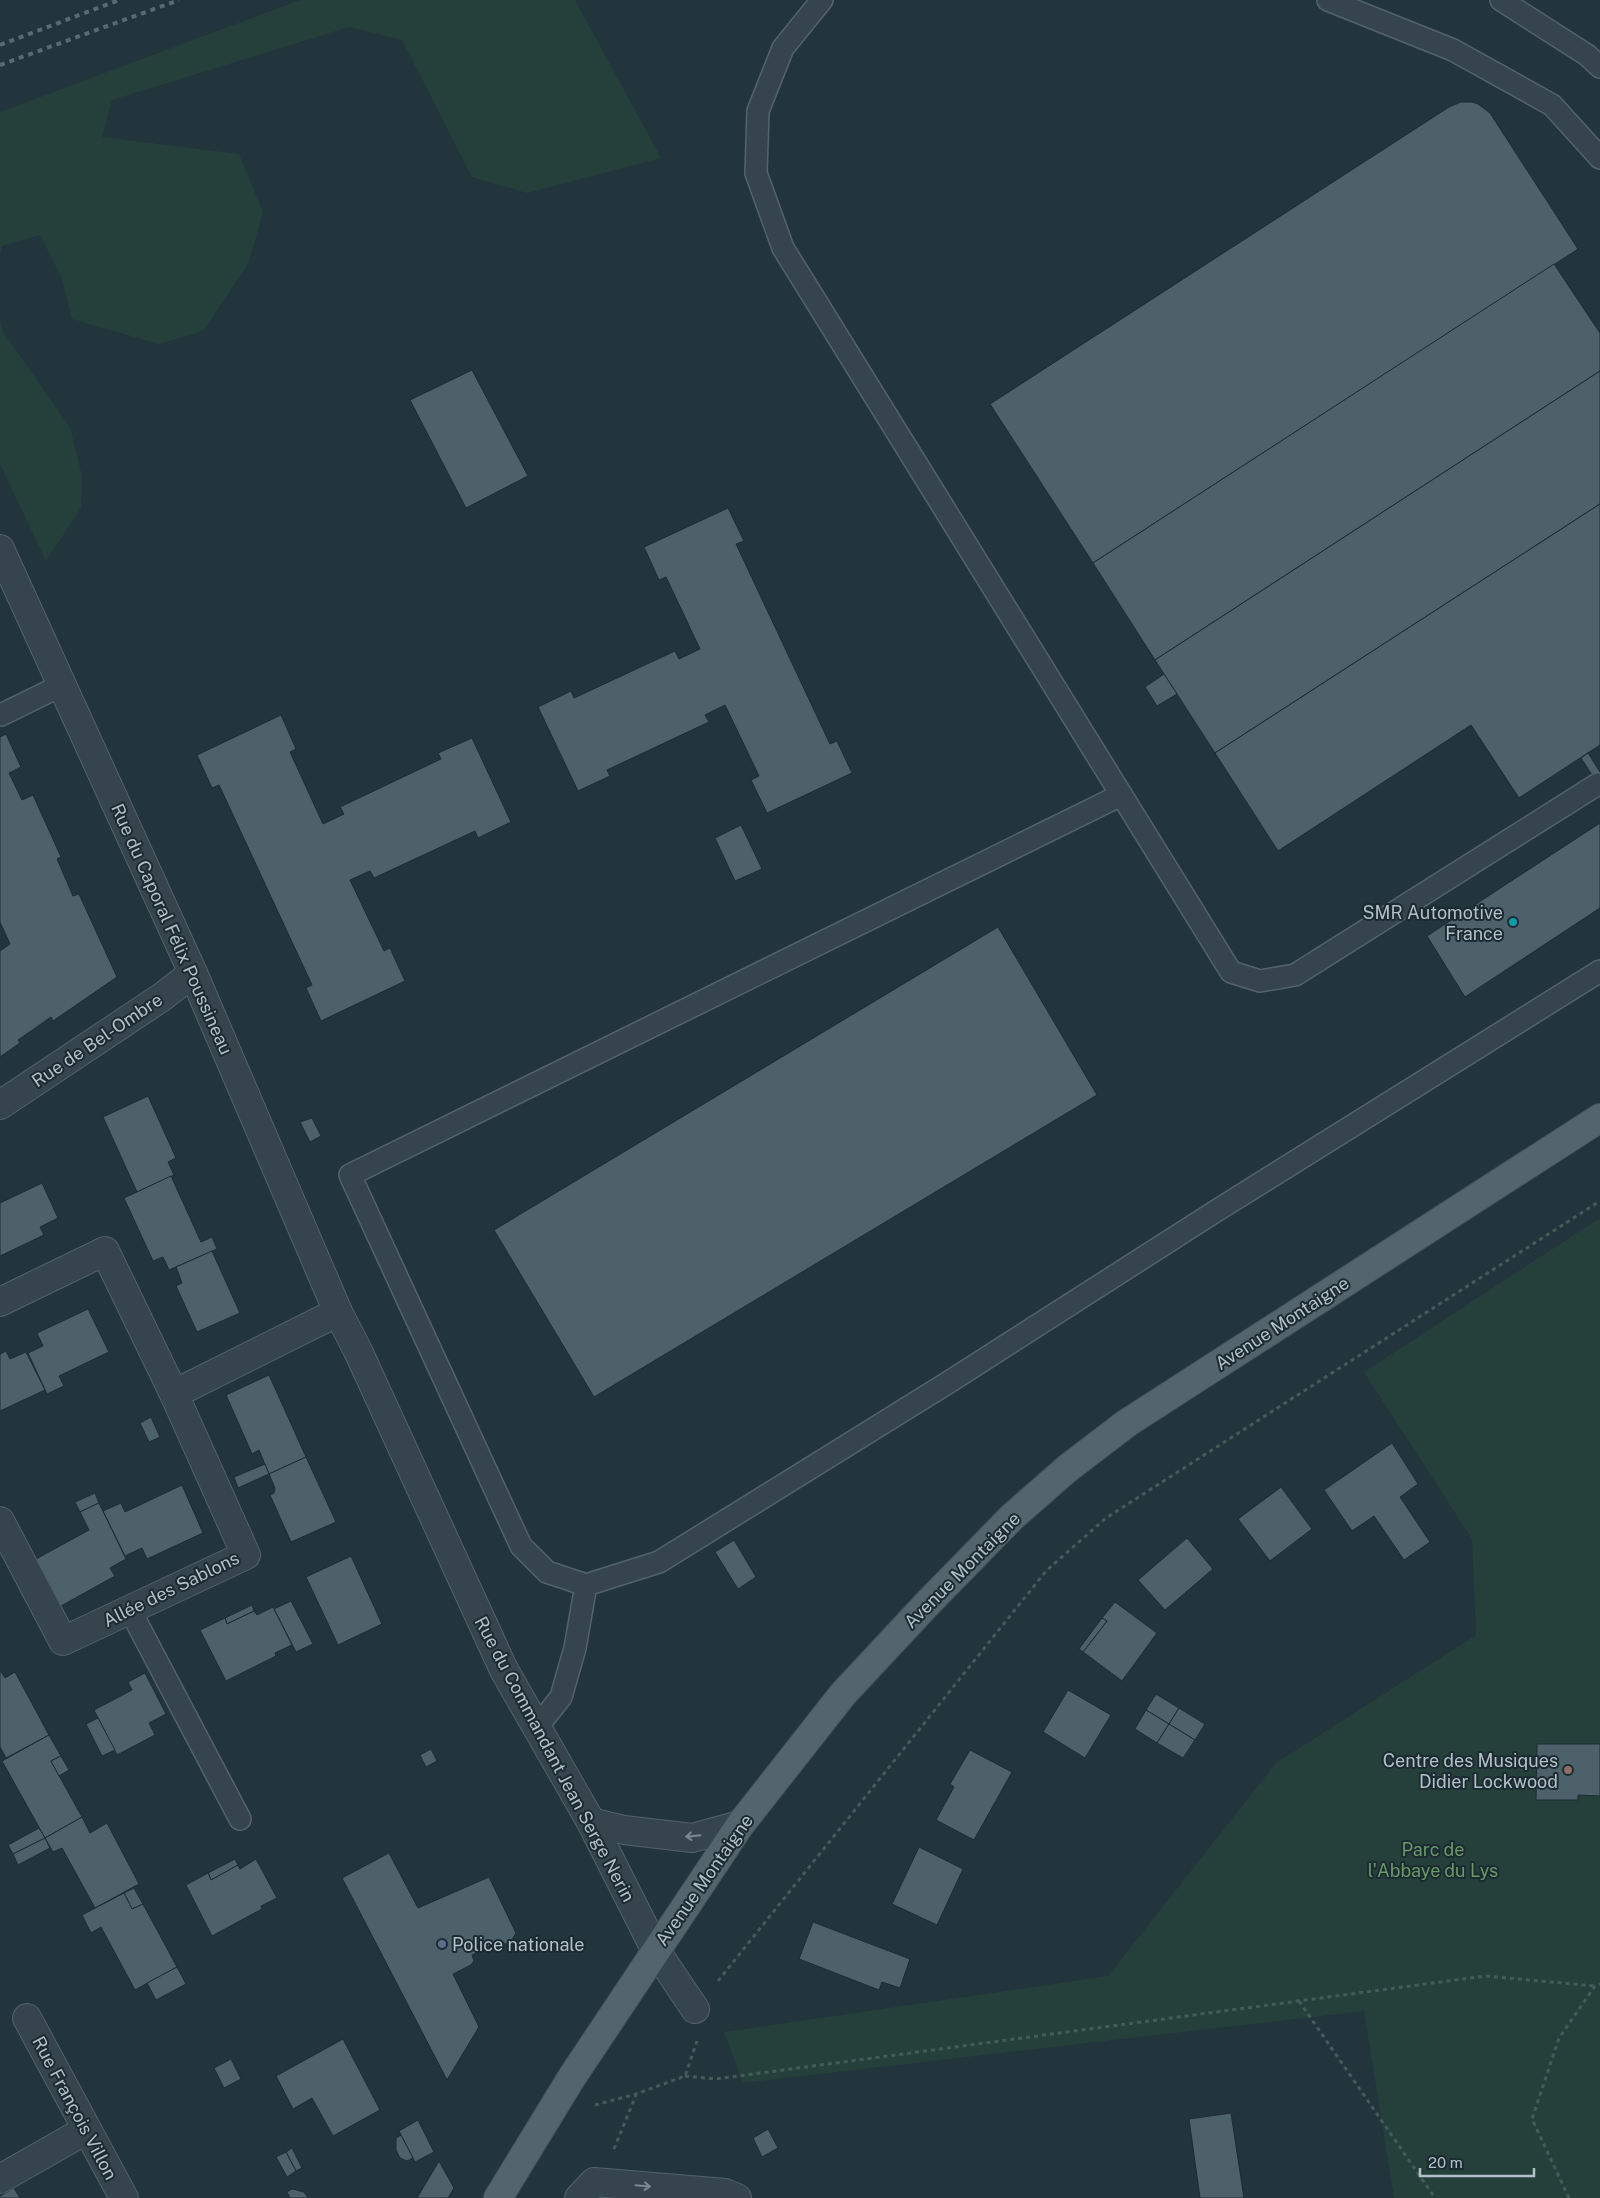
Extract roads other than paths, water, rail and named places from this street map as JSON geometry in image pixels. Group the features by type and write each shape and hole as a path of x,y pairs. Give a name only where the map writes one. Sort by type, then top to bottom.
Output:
{"main road":[{"name":"Avenue Montaigne","path":"498,2198 572,2077 740,1825 843,1694 927,1604 1012,1518 1068,1468 1127,1422 1600,1118"}],"street":[{"name":"Rue du Caporal Félix Poussineau","path":"0,549 193,973 338,1312"},
{"name":"Rue de Bel-Ombre","path":"0,1105 162,997 193,973"},
{"name":"Allée des Sablons","path":"0,1302 105,1251 174,1394 246,1555 63,1641 0,1521"},
{"path":"174,1394 338,1312"},
{"name":"Rue du Commandant Jean Serge Nerin","path":"338,1312 358,1351 504,1670 538,1726 591,1822 656,1950 695,2009"},
{"path":"591,1822 624,1830 692,1838 740,1825"},
{"name":"Rue François Villon","path":"27,2018 124,2198"},
{"path":"0,2179 86,2130"},
{"path":"587,2190 725,2192 737,2198"}],"lane":[{"path":"822,0 783,48 758,111 756,173 783,248 1231,972 1260,981 1295,975 1598,784"},
{"path":"1328,0 1453,50 1552,105 1600,158"},
{"path":"1501,0 1587,55 1600,67"},
{"path":"0,716 62,686"},
{"path":"1121,794 350,1175 521,1546 547,1572 586,1584 659,1562 949,1382 1216,1211 1600,971"},
{"path":"538,1726 561,1697 575,1648 586,1584"},
{"path":"130,1610 240,1819"}],"railway":[{"path":"0,45 119,0"},
{"path":"0,65 179,0"}],"place":[{"name":"SMR Automotive France","path":"1513,922"},
{"name":"Centre des Musiques Didier Lockwood","path":"1568,1770"},
{"name":"Police nationale","path":"442,1944"}],"park label":[{"name":"Parc de l'Abbaye du Lys","path":"1433,1859"}]}
